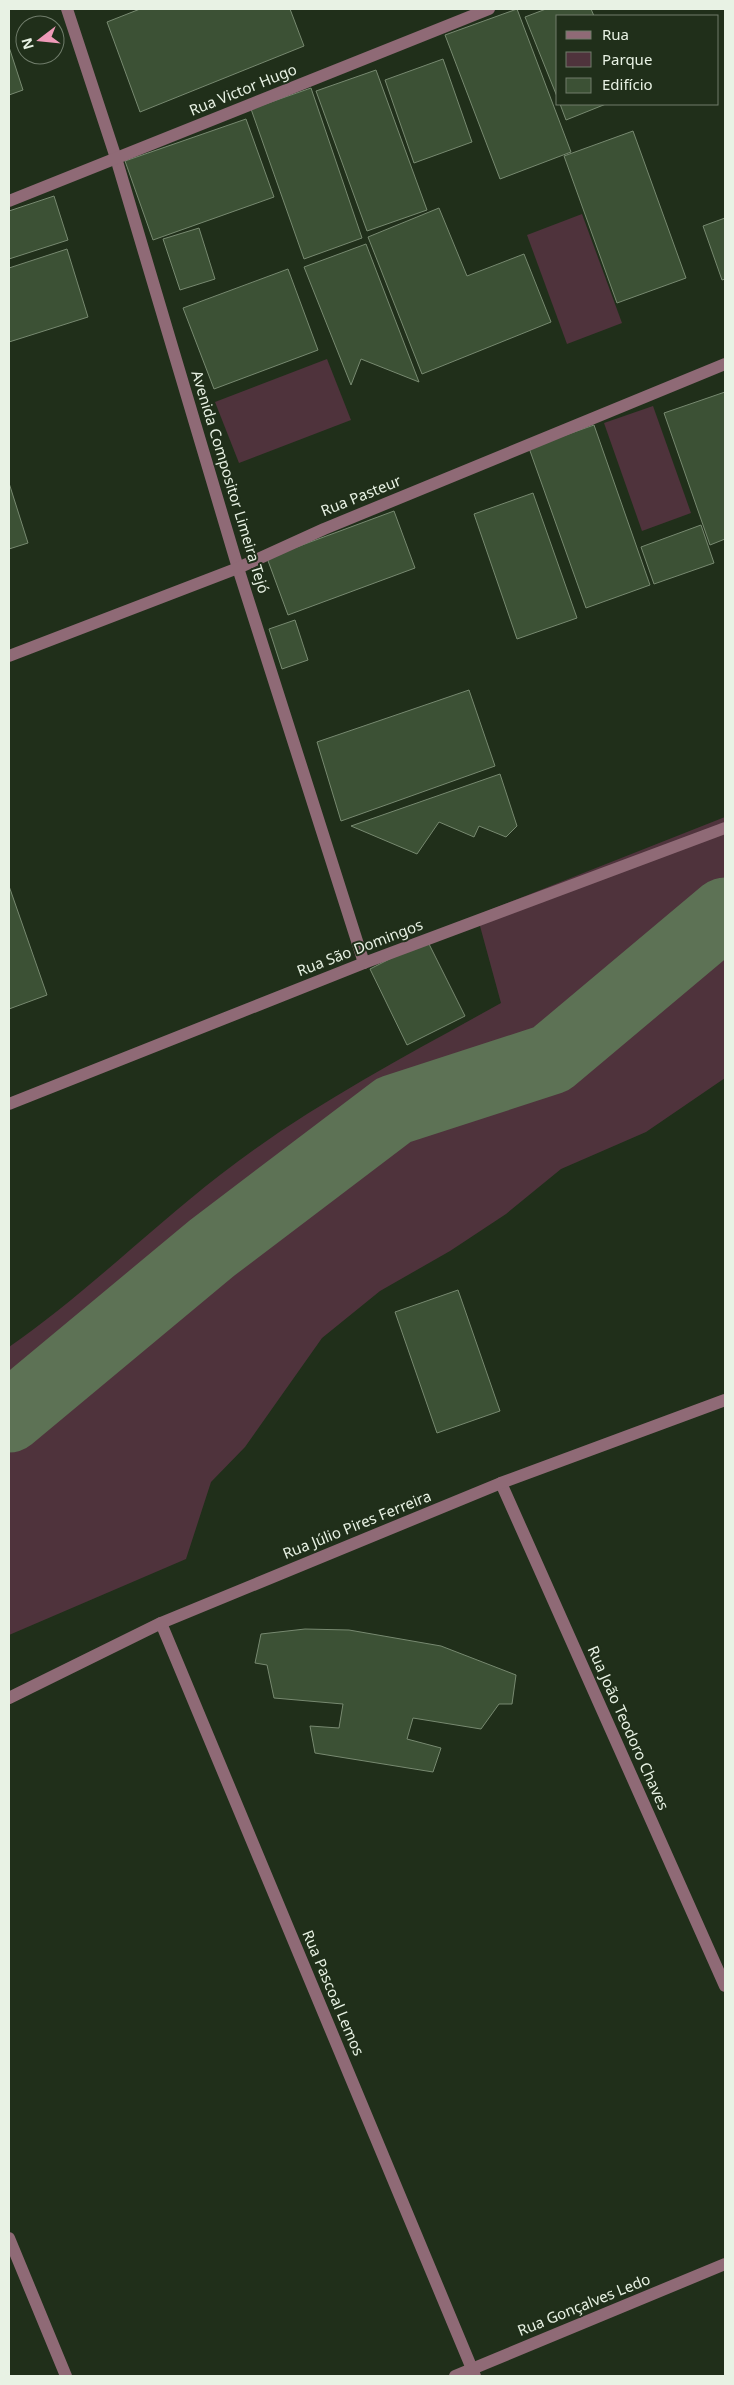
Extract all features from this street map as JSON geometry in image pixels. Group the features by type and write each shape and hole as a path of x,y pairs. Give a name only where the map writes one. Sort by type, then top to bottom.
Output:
{"street":[{"name":"Avenida Compositor Limeira Tejó","path":"67,9 116,158 238,568 364,964"},
{"name":"Rua Victor Hugo","path":"9,201 489,9"},
{"name":"Rua Pasteur","path":"9,656 238,568 324,529 725,364"},
{"name":"Rua São Domingos","path":"9,1104 364,964 725,828"},
{"name":"Rua Júlio Pires Ferreira","path":"9,1698 161,1623 500,1483 725,1400"},
{"name":"Rua João Teodoro Chaves","path":"500,1483 725,1986"},
{"name":"Rua Pascoal Lemos","path":"161,1623 474,2373"},
{"path":"9,2238 66,2376"},
{"name":"Rua Gonçalves Ledo","path":"455,2376 474,2373 725,2264"}],"green space":[{"path":"582,214 622,323 567,344 527,235"},
{"path":"327,359 351,420 239,463 215,402"},
{"path":"653,406 691,513 642,531 604,423"},
{"path":"725,817 725,1078 646,1132 561,1169 506,1214 450,1251 380,1291 322,1338 245,1447 211,1482 186,1559 9,1635 9,1347 64,1306 194,1196 253,1150 358,1083 501,1003 477,915"}],"building":[{"path":"140,9 290,9 304,46 140,112 107,22"},
{"path":"517,9 571,152 500,179 445,35"},
{"path":"546,9 591,9 594,15 556,15 556,94 525,17"},
{"path":"9,47 23,90 9,95"},
{"path":"443,59 472,142 414,163 385,80"},
{"path":"376,70 427,210 367,231 316,91"},
{"path":"311,88 362,238 304,259 251,109"},
{"path":"560,105 604,105 566,120"},
{"path":"246,119 274,197 153,240 125,161"},
{"path":"633,131 686,278 617,303 564,156"},
{"path":"54,196 68,240 9,259 9,211"},
{"path":"439,208 467,276 524,254 551,322 422,374 368,237"},
{"path":"725,218 725,279 722,280 703,226"},
{"path":"199,228 215,279 180,290 163,239"},
{"path":"366,244 419,382 361,359 351,385 304,267"},
{"path":"67,249 88,317 9,342 9,268"},
{"path":"288,269 318,350 214,389 183,308"},
{"path":"725,392 725,539 710,545 664,413"},
{"path":"594,425 650,585 586,608 529,448"},
{"path":"9,483 28,543 9,549"},
{"path":"533,493 577,618 517,639 474,514"},
{"path":"394,511 415,568 288,615 267,558"},
{"path":"701,525 714,563 654,584 641,547"},
{"path":"295,620 308,660 282,669 269,629"},
{"path":"469,690 495,766 341,821 317,742"},
{"path":"500,774 517,826 506,837 479,826 474,837 439,822 417,854 351,826"},
{"path":"9,886 47,995 9,1009"},
{"path":"427,940 465,1016 407,1045 370,969"},
{"path":"458,1290 500,1411 437,1433 395,1312"},
{"path":"305,1629 349,1630 441,1646 516,1675 512,1704 499,1704 481,1729 413,1718 407,1739 441,1748 433,1772 315,1753 310,1726 339,1728 343,1704 274,1698 267,1665 255,1663 261,1634"}],"waterway":[{"path":"9,1417 212,1248 394,1110 551,1059 725,913"}]}
